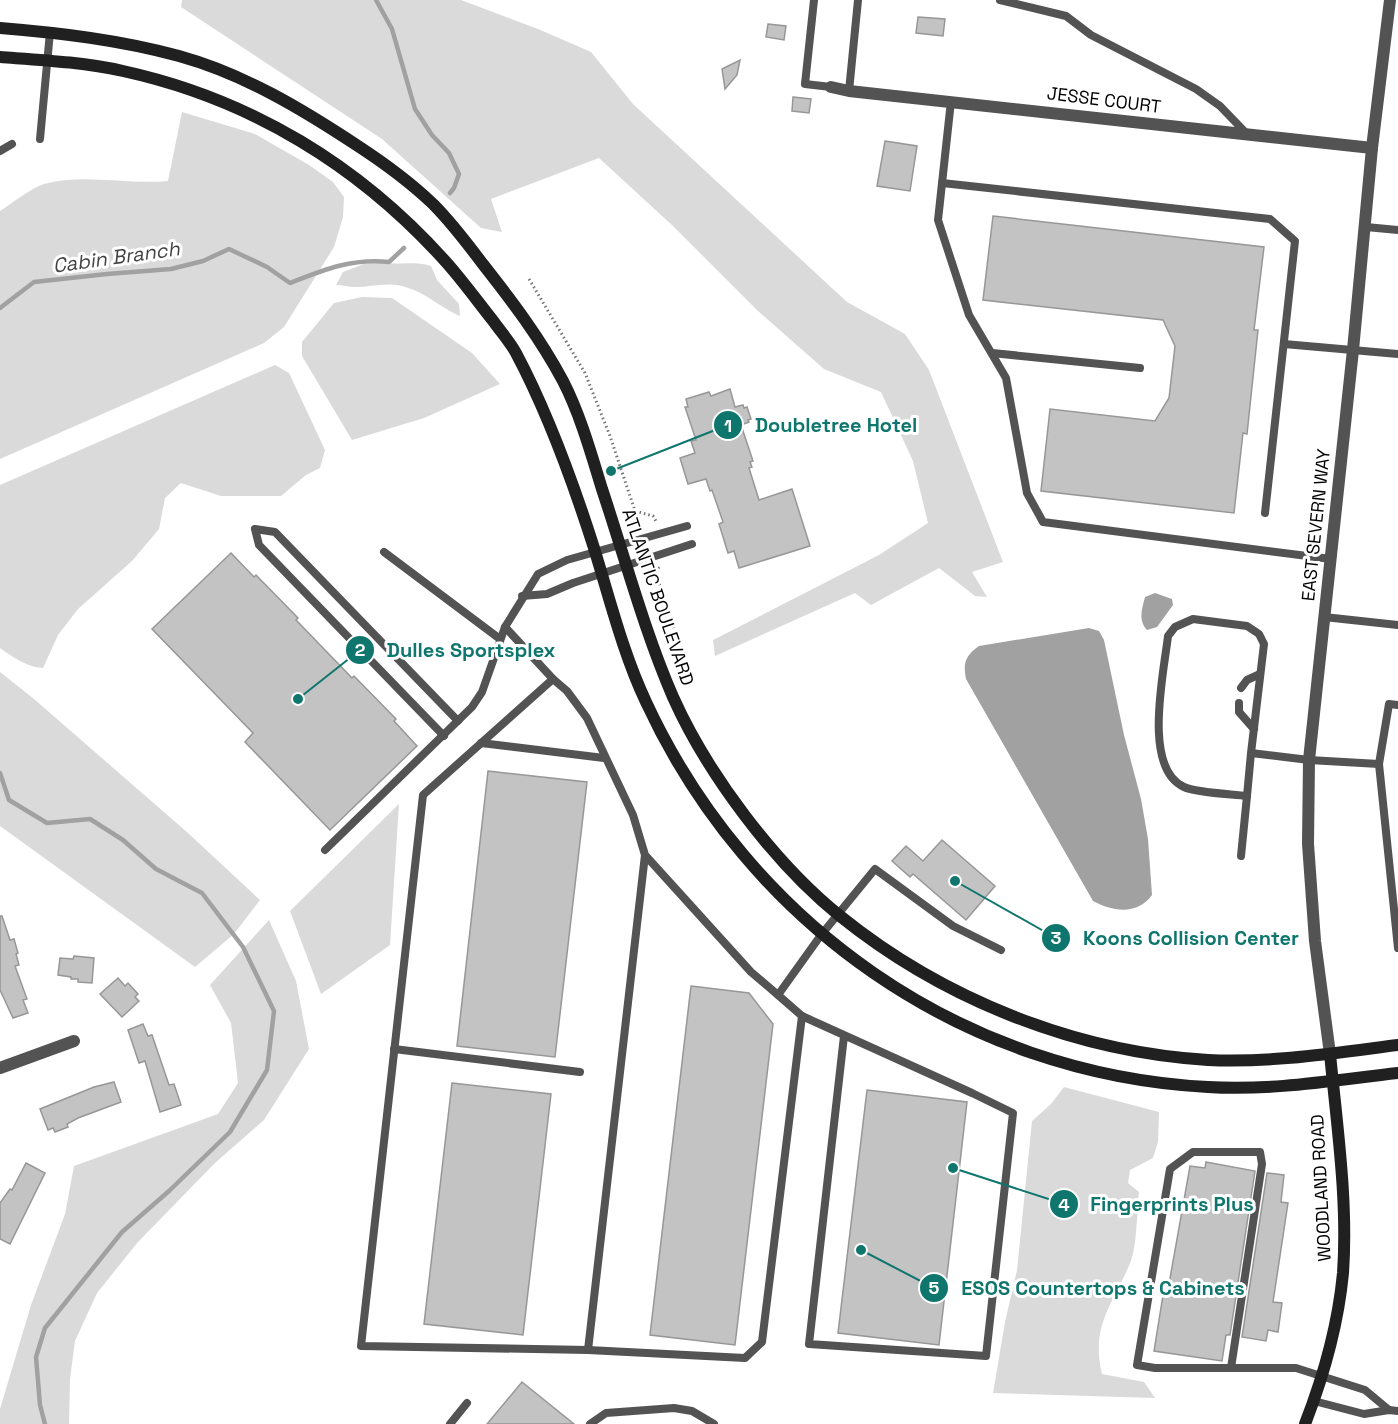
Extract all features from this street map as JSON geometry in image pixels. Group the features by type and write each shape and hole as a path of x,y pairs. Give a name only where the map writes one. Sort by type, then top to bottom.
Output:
{"main road":[{"name":"ATLANTIC BOULEVARD","path":"0,28 91,38 183,57 239,78 309,113 389,167 434,204 525,318 564,384 592,457 660,665 676,703 704,755 743,813 770,846 838,915 896,955 959,992 1026,1021 1120,1048 1197,1059 1284,1059 1398,1045"},
{"path":"0,57 46,60 121,71 201,93 275,125 303,142 379,196 422,236 460,278 514,349 569,476 596,553 627,656 643,698 689,783 731,842 768,884 821,935 887,983 938,1013 1006,1044 1052,1059 1132,1079 1210,1087 1287,1087 1398,1073"},
{"name":"WOODLAND ROAD","path":"1305,1424 1323,1376 1338,1311 1343,1273 1344,1222 1330,1054"}],"street":[{"name":"EAST SEVERN WAY","path":"1330,1054 1315,941 1308,844 1310,760 1366,227 1372,148 1390,0"},
{"name":"JESSE COURT","path":"831,87 849,91 1372,148"},
{"path":"0,1068 74,1041"}],"lane":[{"path":"814,0 805,84 831,87"},
{"path":"849,91 858,0"},
{"path":"1000,0 1066,16 1090,35 1196,89 1220,106 1248,135"},
{"path":"40,139 50,32"},
{"path":"951,101 938,220 969,315 1006,378 1027,493 1043,522 1330,560"},
{"path":"0,151 12,144"},
{"path":"942,183 1270,219 1295,241 1265,513"},
{"path":"1366,227 1398,230"},
{"path":"1284,344 1398,354"},
{"path":"992,352 1140,368"},
{"path":"325,850 472,707 482,692 505,627 522,596 538,574 567,560 687,526"},
{"path":"444,736 259,545 255,529 275,532 458,722"},
{"path":"522,596 547,594 573,583 692,544"},
{"path":"384,552 500,639"},
{"path":"1324,616 1398,625"},
{"path":"1240,856 1247,796 1251,753 1264,644 1259,634 1247,626 1193,619 1175,627 1168,636 1160,703 1160,746 1166,770 1174,782 1186,789 1247,796"},
{"path":"505,627 567,691 587,718 633,815 645,855 588,1350"},
{"path":"1241,688 1248,680 1260,674"},
{"path":"553,679 423,795 361,1346 588,1350 746,1358 762,1342 802,1016"},
{"path":"1239,703 1239,712 1254,729"},
{"path":"1398,705 1389,704 1379,764 1394,879 1398,948"},
{"path":"481,743 604,758"},
{"path":"1251,753 1310,760 1379,764"},
{"path":"645,855 751,972 802,1016 844,1035 972,1093 1013,1113 986,1356 809,1344 844,1035"},
{"path":"778,995 821,935 875,869 953,926 1000,950"},
{"path":"394,1049 580,1072"},
{"path":"1231,1368 1262,1164 1260,1152 1193,1152 1170,1169 1137,1365 1155,1368 1231,1368 1296,1368 1365,1390 1389,1410"},
{"path":"1314,1401 1364,1414 1398,1411"},
{"path":"450,1424 467,1403"},
{"path":"590,1424 606,1413 674,1408 692,1411 714,1424"}],"path":[{"path":"529,279 569,344 593,393 635,511 653,516 656,521"},
{"path":"664,563 658,569 657,577 682,653"}],"shaded area":[{"path":"182,0 461,0 591,52 633,104 847,302 905,334 929,370 1003,562 972,572 987,597 975,596 939,568 871,605 855,593 715,656 713,640 879,555 928,523 913,461 881,392 824,369 758,311 673,226 599,158 491,199 502,232 481,228 382,139 181,7"},
{"path":"182,112 255,134 309,165 333,182 344,197 343,217 334,247 284,327 264,343 0,459 0,211 38,186 59,181 90,179 168,181"},
{"path":"364,264 431,266 437,280 459,304 460,316 418,292 402,286 336,285 343,272"},
{"path":"362,297 392,298 472,353 500,384 424,418 352,440 302,356 302,342 334,303"},
{"path":"275,365 289,373 325,450 320,468 306,475 281,496 221,496 181,483 165,498 159,529 132,561 78,609 58,635 43,668 25,664 0,648 0,485"},
{"path":"1155,593 1172,599 1173,605 1157,627 1147,630 1141,614 1145,597"},
{"path":"1089,628 1099,631 1104,640 1124,735 1141,799 1148,839 1152,895 1146,902 1132,909 1116,909 1093,901 966,679 965,673 968,657 979,646"},
{"path":"0,672 188,833 260,900 234,934 195,967 0,826"},
{"path":"399,804 390,945 321,994 290,911"},
{"path":"269,920 296,981 309,1049 264,1120 215,1163 138,1242 97,1293 75,1341 70,1379 69,1424 0,1424 0,1409 31,1305 65,1214 74,1166 218,1114 238,1083 231,1023 210,985"},
{"path":"1064,1087 1159,1112 1158,1142 1153,1158 1130,1170 1128,1183 1139,1192 1134,1246 1131,1261 1101,1328 1099,1342 1102,1374 1144,1382 1155,1398 993,1393 1005,1322 1017,1270 1032,1121 1051,1104"}],"building":[{"path":"918,17 945,19 943,36 916,33"},
{"path":"768,24 786,26 784,40 766,37"},
{"path":"740,60 737,75 725,89 722,69"},
{"path":"793,97 811,99 809,113 792,111"},
{"path":"885,141 917,146 910,191 877,186"},
{"path":"993,216 1264,247 1254,330 1258,330 1247,434 1243,433 1234,513 1041,491 1050,409 1155,421 1169,398 1175,346 1163,320 983,300"},
{"path":"730,389 735,407 743,405 744,408 747,407 751,419 741,425 753,461 750,462 752,467 749,468 759,500 792,489 810,546 739,568 734,551 728,553 719,524 723,522 712,490 710,491 706,479 688,484 680,458 695,453 691,441 696,440 685,407 688,407 686,399 709,392 711,396"},
{"path":"231,553 298,618 296,620 352,678 354,676 396,719 394,721 417,746 330,830 245,742 253,733 152,629"},
{"path":"488,771 587,782 555,1057 457,1046"},
{"path":"942,840 995,886 966,920 913,874 910,877 892,861 906,846 923,861"},
{"path":"0,916 2,916 10,940 14,939 19,965 15,966 27,999 23,1000 28,1013 13,1018 0,990"},
{"path":"74,956 94,958 92,983 78,982 78,979 58,975 60,958 73,959"},
{"path":"118,978 125,986 128,983 138,994 135,997 139,1001 122,1017 100,994"},
{"path":"691,986 749,993 773,1024 735,1345 650,1335"},
{"path":"143,1024 148,1036 152,1035 169,1085 174,1084 181,1105 160,1112 145,1061 139,1063 128,1030"},
{"path":"114,1082 121,1102 78,1118 67,1124 68,1127 55,1132 53,1128 48,1130 40,1109 94,1087"},
{"path":"452,1083 551,1094 523,1335 424,1324"},
{"path":"867,1090 967,1102 939,1345 838,1333"},
{"path":"1206,1162 1255,1171 1230,1335 1226,1335 1222,1361 1154,1351 1165,1283 1169,1284 1190,1166 1205,1168"},
{"path":"26,1163 45,1173 10,1244 0,1239 0,1203 10,1189 12,1190"},
{"path":"1267,1173 1284,1175 1281,1202 1288,1203 1273,1302 1282,1303 1278,1332 1268,1330 1266,1341 1242,1337"},
{"path":"522,1382 574,1424 487,1424"}],"waterway":[{"name":"Cabin Branch","path":"376,0 392,29 415,109 432,135 449,153 459,174 450,193"},
{"name":"Cabin Branch","path":"0,308 34,282 171,269 203,261 229,249 267,267 290,283 350,263 389,262 404,248"},
{"path":"0,773 9,800 47,823 90,819 123,840 156,869 202,893 243,947 274,1011 267,1070 230,1132 169,1191 122,1232 45,1328 36,1357 40,1405 45,1424"}],"place":[{"name":"Doubletree Hotel","path":"611,471"},
{"name":"Dulles Sportsplex","path":"298,699"},
{"name":"Koons Collision Center","path":"955,881"},
{"name":"Fingerprints Plus","path":"953,1168"},
{"name":"ESOS Countertops & Cabinets","path":"861,1250"}]}
